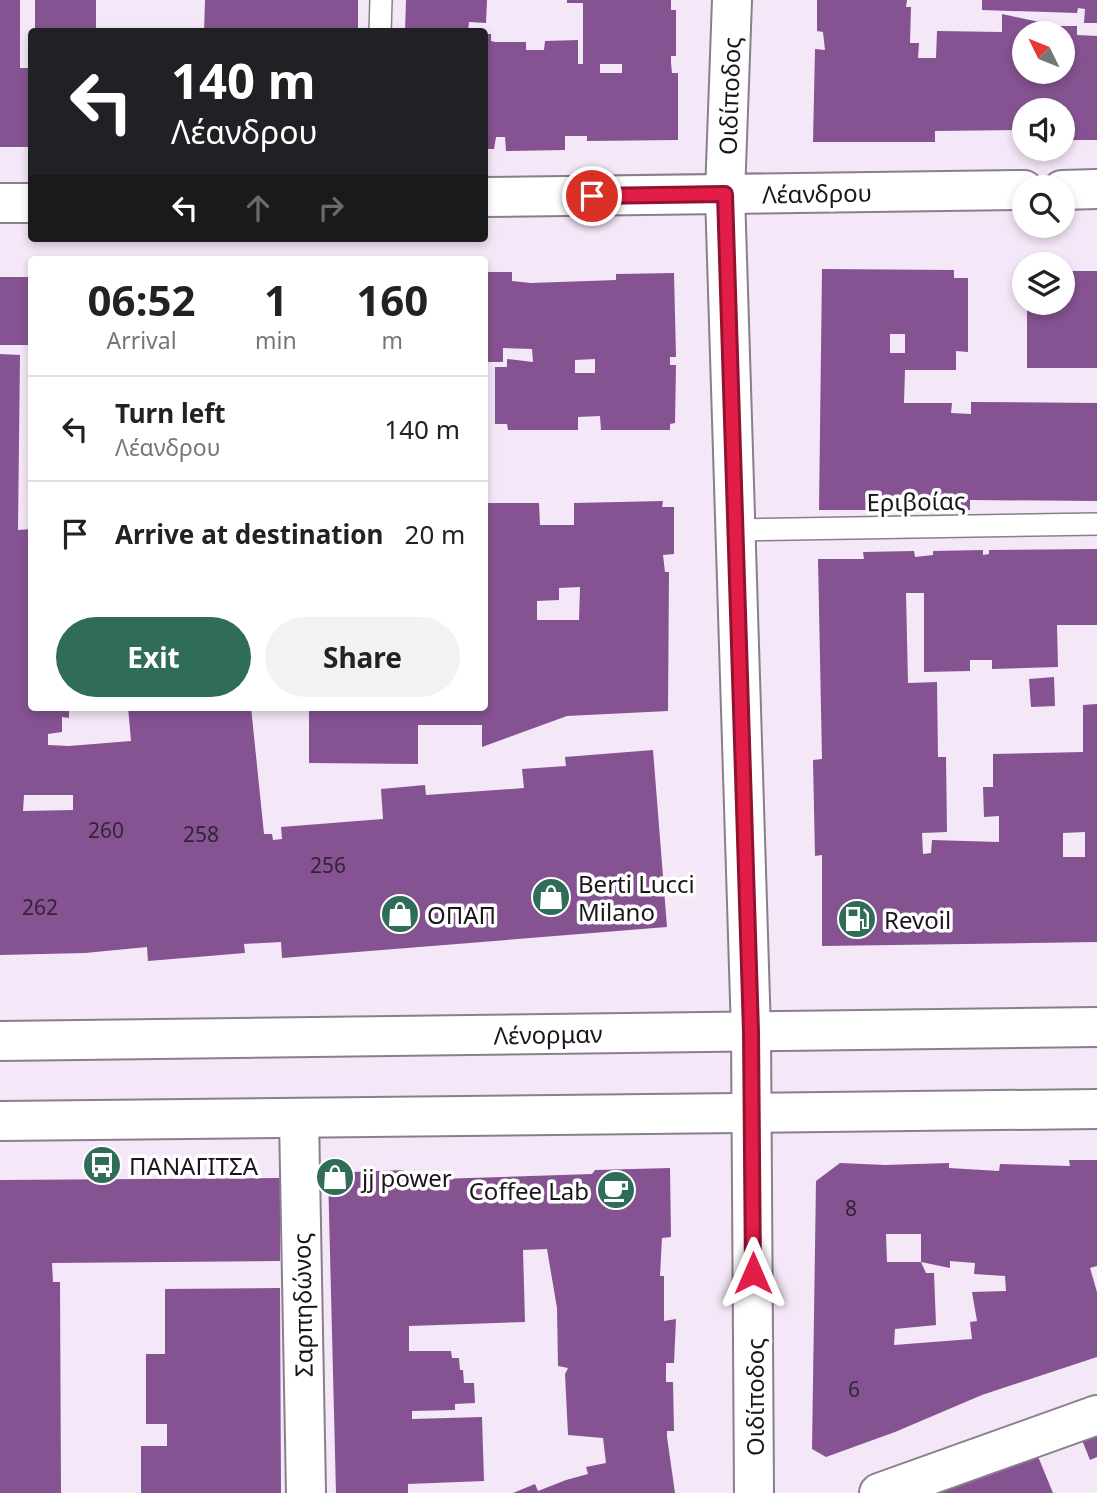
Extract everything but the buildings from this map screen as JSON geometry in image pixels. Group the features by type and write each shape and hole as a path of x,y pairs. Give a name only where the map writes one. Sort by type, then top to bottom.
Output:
{"street":[{"name":"Οιδίποδος","path":"732,0 725,194 751,1032 754,1493"},
{"path":"1075,190 1097,189"},
{"name":"Λέανδρου","path":"488,197 1012,190"},
{"path":"0,203 28,203"},
{"name":"Λένορμαν","path":"0,1041 1097,1027"},
{"path":"0,1121 1097,1109"},
{"name":"Σαρπηδώνος","path":"299,1118 306,1493"},
{"path":"879,1493 1097,1415"}],"lane":[{"path":"380,28 381,0"},
{"name":"Εριβοίας","path":"735,530 1097,524"}],"place":[{"name":"Berti Lucci Milano","path":"551,897"},
{"name":"ΟΠΑΠ","path":"400,914"},
{"name":"Revoil","path":"857,919"},
{"name":"ΠΑΝΑΓΙΤΣΑ","path":"102,1165"},
{"name":"jj power","path":"335,1177"},
{"name":"Coffee Lab","path":"616,1190"}],"route":[{"path":"592,196 725,194 751,1032 753,1273"}]}
